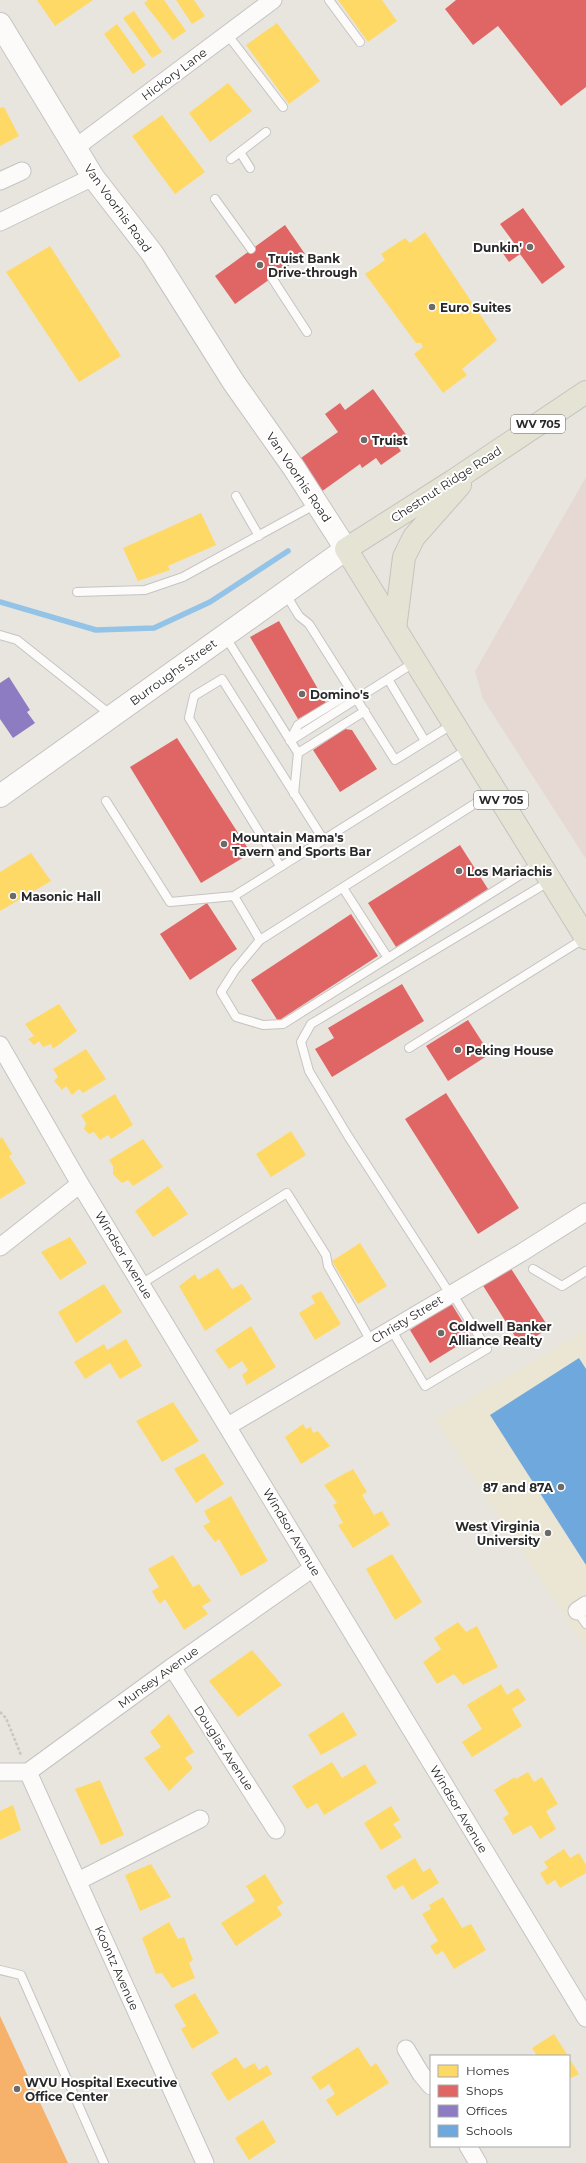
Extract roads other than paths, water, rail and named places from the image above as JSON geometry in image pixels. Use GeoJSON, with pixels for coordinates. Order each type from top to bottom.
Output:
{"type":"FeatureCollection","features":[{"type":"Feature","properties":{"kind":"main road","name":"Chestnut Ridge Road"},"geometry":{"type":"LineString","coordinates":[[346,549],[586,392]]}},
{"type":"Feature","properties":{"kind":"main road"},"geometry":{"type":"LineString","coordinates":[[395,629],[401,570],[404,558],[414,537],[478,464]]}},
{"type":"Feature","properties":{"kind":"main road","name":"Van Voorhis Road"},"geometry":{"type":"LineString","coordinates":[[346,549],[586,938]]}},
{"type":"Feature","properties":{"kind":"street","name":"Hickory Lane"},"geometry":{"type":"LineString","coordinates":[[75,148],[273,0]]}},
{"type":"Feature","properties":{"kind":"street","name":"Van Voorhis Road"},"geometry":{"type":"LineString","coordinates":[[0,24],[93,177],[152,253],[234,382],[317,503],[346,549]]}},
{"type":"Feature","properties":{"kind":"street"},"geometry":{"type":"LineString","coordinates":[[0,181],[22,171]]}},
{"type":"Feature","properties":{"kind":"street"},"geometry":{"type":"LineString","coordinates":[[0,222],[93,177]]}},
{"type":"Feature","properties":{"kind":"street","name":"Burroughs Street"},"geometry":{"type":"LineString","coordinates":[[0,796],[346,549]]}},
{"type":"Feature","properties":{"kind":"street","name":"Windsor Avenue"},"geometry":{"type":"LineString","coordinates":[[0,1045],[80,1184],[586,2018]]}},
{"type":"Feature","properties":{"kind":"street"},"geometry":{"type":"LineString","coordinates":[[0,1247],[80,1184]]}},
{"type":"Feature","properties":{"kind":"street","name":"Christy Street"},"geometry":{"type":"LineString","coordinates":[[228,1426],[521,1253],[586,1212]]}},
{"type":"Feature","properties":{"kind":"street","name":"Munsey Avenue"},"geometry":{"type":"LineString","coordinates":[[28,1772],[172,1667],[313,1568]]}},
{"type":"Feature","properties":{"kind":"street","name":"Douglas Avenue"},"geometry":{"type":"LineString","coordinates":[[172,1667],[276,1830]]}},
{"type":"Feature","properties":{"kind":"street"},"geometry":{"type":"LineString","coordinates":[[0,1772],[28,1772]]}},
{"type":"Feature","properties":{"kind":"street","name":"Koontz Avenue"},"geometry":{"type":"LineString","coordinates":[[28,1772],[205,2163]]}},
{"type":"Feature","properties":{"kind":"street"},"geometry":{"type":"LineString","coordinates":[[78,1881],[200,1820]]}},
{"type":"Feature","properties":{"kind":"street"},"geometry":{"type":"LineString","coordinates":[[406,2049],[421,2074],[430,2085]]}},
{"type":"Feature","properties":{"kind":"street"},"geometry":{"type":"LineString","coordinates":[[469,2147],[478,2163]]}},
{"type":"Feature","properties":{"kind":"lane"},"geometry":{"type":"LineString","coordinates":[[329,0],[360,42]]}},
{"type":"Feature","properties":{"kind":"lane"},"geometry":{"type":"LineString","coordinates":[[227,34],[283,107]]}},
{"type":"Feature","properties":{"kind":"lane"},"geometry":{"type":"LineString","coordinates":[[231,159],[266,132]]}},
{"type":"Feature","properties":{"kind":"lane"},"geometry":{"type":"LineString","coordinates":[[240,152],[250,168]]}},
{"type":"Feature","properties":{"kind":"lane"},"geometry":{"type":"LineString","coordinates":[[215,198],[251,250]]}},
{"type":"Feature","properties":{"kind":"lane"},"geometry":{"type":"LineString","coordinates":[[272,278],[307,332]]}},
{"type":"Feature","properties":{"kind":"lane"},"geometry":{"type":"LineString","coordinates":[[236,496],[259,536]]}},
{"type":"Feature","properties":{"kind":"lane"},"geometry":{"type":"LineString","coordinates":[[77,592],[145,590],[163,585],[183,577],[317,503]]}},
{"type":"Feature","properties":{"kind":"lane"},"geometry":{"type":"LineString","coordinates":[[284,592],[299,616],[309,624],[395,760],[453,724]]}},
{"type":"Feature","properties":{"kind":"lane"},"geometry":{"type":"LineString","coordinates":[[0,635],[17,640],[111,716]]}},
{"type":"Feature","properties":{"kind":"lane"},"geometry":{"type":"LineString","coordinates":[[224,635],[298,753],[294,794]]}},
{"type":"Feature","properties":{"kind":"lane"},"geometry":{"type":"LineString","coordinates":[[357,699],[415,662]]}},
{"type":"Feature","properties":{"kind":"lane"},"geometry":{"type":"LineString","coordinates":[[280,866],[189,718],[194,696],[222,679],[323,839]]}},
{"type":"Feature","properties":{"kind":"lane"},"geometry":{"type":"LineString","coordinates":[[388,679],[425,741]]}},
{"type":"Feature","properties":{"kind":"lane"},"geometry":{"type":"LineString","coordinates":[[290,741],[298,725],[347,695],[357,699]]}},
{"type":"Feature","properties":{"kind":"lane"},"geometry":{"type":"LineString","coordinates":[[298,753],[365,711]]}},
{"type":"Feature","properties":{"kind":"lane"},"geometry":{"type":"LineString","coordinates":[[106,801],[170,902],[234,896],[469,748]]}},
{"type":"Feature","properties":{"kind":"lane"},"geometry":{"type":"LineString","coordinates":[[495,791],[260,940],[235,970],[221,992],[236,1017],[263,1025],[283,1024],[388,958],[545,872]]}},
{"type":"Feature","properties":{"kind":"lane"},"geometry":{"type":"LineString","coordinates":[[391,1329],[425,1386],[487,1349],[348,1136],[309,1071],[301,1042],[311,1024],[545,872]]}},
{"type":"Feature","properties":{"kind":"lane"},"geometry":{"type":"LineString","coordinates":[[343,888],[388,958]]}},
{"type":"Feature","properties":{"kind":"lane"},"geometry":{"type":"LineString","coordinates":[[234,896],[260,940]]}},
{"type":"Feature","properties":{"kind":"lane"},"geometry":{"type":"LineString","coordinates":[[409,1048],[586,938]]}},
{"type":"Feature","properties":{"kind":"lane"},"geometry":{"type":"LineString","coordinates":[[141,1284],[287,1193],[326,1255],[328,1266],[371,1341]]}},
{"type":"Feature","properties":{"kind":"lane"},"geometry":{"type":"LineString","coordinates":[[533,1269],[562,1286],[586,1271]]}},
{"type":"Feature","properties":{"kind":"lane"},"geometry":{"type":"LineString","coordinates":[[0,1970],[21,1975],[104,2163]]}},
{"type":"Feature","properties":{"kind":"waterway"},"geometry":{"type":"LineString","coordinates":[[0,602],[96,630],[154,628],[210,602],[288,551]]}},
{"type":"Feature","properties":{"kind":"place","name":"Dunkin'"},"geometry":{"type":"Point","coordinates":[530,247]}},
{"type":"Feature","properties":{"kind":"place","name":"Truist Bank Drive-through"},"geometry":{"type":"Point","coordinates":[260,265]}},
{"type":"Feature","properties":{"kind":"place","name":"Euro Suites"},"geometry":{"type":"Point","coordinates":[432,307]}},
{"type":"Feature","properties":{"kind":"place","name":"Truist"},"geometry":{"type":"Point","coordinates":[364,440]}},
{"type":"Feature","properties":{"kind":"place","name":"Domino's"},"geometry":{"type":"Point","coordinates":[302,694]}},
{"type":"Feature","properties":{"kind":"place","name":"Mountain Mama's Tavern and Sports Bar"},"geometry":{"type":"Point","coordinates":[224,844]}},
{"type":"Feature","properties":{"kind":"place","name":"Los Mariachis"},"geometry":{"type":"Point","coordinates":[459,871]}},
{"type":"Feature","properties":{"kind":"place","name":"Masonic Hall"},"geometry":{"type":"Point","coordinates":[13,896]}},
{"type":"Feature","properties":{"kind":"place","name":"Peking House"},"geometry":{"type":"Point","coordinates":[458,1050]}},
{"type":"Feature","properties":{"kind":"place","name":"Coldwell Banker Alliance Realty"},"geometry":{"type":"Point","coordinates":[441,1333]}},
{"type":"Feature","properties":{"kind":"place","name":"87 and 87A"},"geometry":{"type":"Point","coordinates":[561,1487]}},
{"type":"Feature","properties":{"kind":"place","name":"West Virginia University"},"geometry":{"type":"Point","coordinates":[548,1533]}},
{"type":"Feature","properties":{"kind":"place","name":"WVU Hospital Executive Office Center"},"geometry":{"type":"Point","coordinates":[17,2089]}}]}
